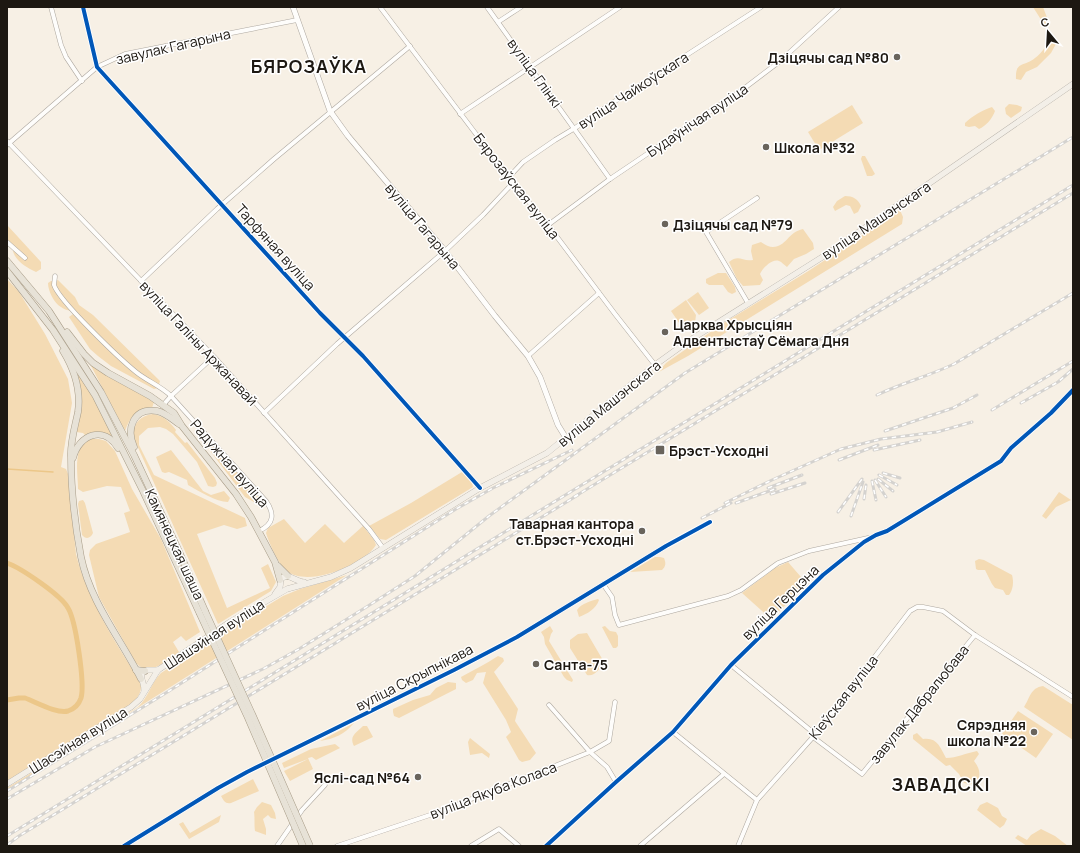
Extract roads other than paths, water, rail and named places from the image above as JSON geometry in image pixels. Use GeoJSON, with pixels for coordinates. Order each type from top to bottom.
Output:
{"type":"FeatureCollection","features":[{"type":"Feature","properties":{"kind":"main road","name":"вуліца Машэнскага"},"geometry":{"type":"LineString","coordinates":[[271,597],[289,588],[331,577],[346,571],[480,488],[543,455],[655,365],[699,334],[824,256],[1073,84]]}},
{"type":"Feature","properties":{"kind":"main road","name":"Камянецкая шаша"},"geometry":{"type":"LineString","coordinates":[[7,261],[49,311],[101,392],[202,612],[303,846]]}},
{"type":"Feature","properties":{"kind":"main road","name":"Камянецкая шаша"},"geometry":{"type":"LineString","coordinates":[[7,271],[53,330],[95,395],[146,489]]}},
{"type":"Feature","properties":{"kind":"main road"},"geometry":{"type":"LineString","coordinates":[[49,311],[59,320],[84,354],[93,363],[108,373],[143,391],[164,404],[174,413],[182,426],[236,494],[259,531],[275,562],[283,588],[289,588],[293,584],[290,577],[275,562]]}},
{"type":"Feature","properties":{"kind":"main road"},"geometry":{"type":"LineString","coordinates":[[53,330],[72,370],[78,391],[78,407],[71,449],[71,468],[80,552],[87,578],[114,632],[142,680],[145,687],[144,691]]}},
{"type":"Feature","properties":{"kind":"main road"},"geometry":{"type":"LineString","coordinates":[[71,468],[75,451],[81,441],[91,436],[104,436],[115,444],[138,484],[146,489],[147,477],[131,439],[131,424],[138,415],[145,412],[154,411],[168,416],[182,426]]}},
{"type":"Feature","properties":{"kind":"main road"},"geometry":{"type":"LineString","coordinates":[[271,597],[277,592],[282,577],[290,577]]}},
{"type":"Feature","properties":{"kind":"main road","name":"вуліца Машэнскага"},"geometry":{"type":"LineString","coordinates":[[290,577],[302,582],[313,581]]}},
{"type":"Feature","properties":{"kind":"main road","name":"Шашэйная вуліца"},"geometry":{"type":"LineString","coordinates":[[152,680],[158,670],[230,622],[271,597]]}},
{"type":"Feature","properties":{"kind":"main road","name":"Камянецкая шаша"},"geometry":{"type":"LineString","coordinates":[[202,612],[253,716],[310,846]]}},
{"type":"Feature","properties":{"kind":"main road"},"geometry":{"type":"LineString","coordinates":[[136,670],[152,673],[152,680],[146,683],[142,680]]}},
{"type":"Feature","properties":{"kind":"main road","name":"Шашэйная вуліца"},"geometry":{"type":"LineString","coordinates":[[147,671],[158,670]]}},
{"type":"Feature","properties":{"kind":"main road"},"geometry":{"type":"LineString","coordinates":[[142,680],[141,675],[147,671]]}},
{"type":"Feature","properties":{"kind":"main road","name":"Шасэйная вуліца"},"geometry":{"type":"LineString","coordinates":[[7,784],[128,710],[138,702],[152,680]]}},
{"type":"Feature","properties":{"kind":"street"},"geometry":{"type":"LineString","coordinates":[[51,7],[61,45],[66,57],[82,81]]}},
{"type":"Feature","properties":{"kind":"street","name":"Тарфяная вуліца"},"geometry":{"type":"LineString","coordinates":[[83,7],[97,67],[320,312],[345,337],[480,488]]}},
{"type":"Feature","properties":{"kind":"street","name":"вуліца Гагарына"},"geometry":{"type":"LineString","coordinates":[[293,7],[330,111],[348,136],[445,251],[528,356],[540,377],[558,425],[566,438]]}},
{"type":"Feature","properties":{"kind":"street","name":"Бярозаўская вуліца"},"geometry":{"type":"LineString","coordinates":[[380,7],[513,183],[548,225],[655,365]]}},
{"type":"Feature","properties":{"kind":"street","name":"вуліца Глінкі"},"geometry":{"type":"LineString","coordinates":[[487,7],[610,180]]}},
{"type":"Feature","properties":{"kind":"street"},"geometry":{"type":"LineString","coordinates":[[498,22],[521,7]]}},
{"type":"Feature","properties":{"kind":"street"},"geometry":{"type":"LineString","coordinates":[[460,114],[620,7]]}},
{"type":"Feature","properties":{"kind":"street","name":"вуліца Чайкоўскага"},"geometry":{"type":"LineString","coordinates":[[509,177],[523,162],[555,140],[761,7]]}},
{"type":"Feature","properties":{"kind":"street","name":"Будаўнічая вуліца"},"geometry":{"type":"LineString","coordinates":[[548,225],[610,180],[742,90],[779,62],[839,7]]}},
{"type":"Feature","properties":{"kind":"street","name":"завулак Гагарына"},"geometry":{"type":"LineString","coordinates":[[8,143],[97,67],[125,54],[297,20]]}},
{"type":"Feature","properties":{"kind":"street"},"geometry":{"type":"LineString","coordinates":[[141,282],[222,205],[274,159],[410,46]]}},
{"type":"Feature","properties":{"kind":"street","name":"вуліца Галіны Аржанавай"},"geometry":{"type":"LineString","coordinates":[[8,143],[213,357],[369,529],[383,548]]}},
{"type":"Feature","properties":{"kind":"street"},"geometry":{"type":"LineString","coordinates":[[264,413],[345,337],[445,251],[483,215],[513,183]]}},
{"type":"Feature","properties":{"kind":"street"},"geometry":{"type":"LineString","coordinates":[[748,303],[706,232],[757,198]]}},
{"type":"Feature","properties":{"kind":"street"},"geometry":{"type":"LineString","coordinates":[[7,242],[25,258]]}},
{"type":"Feature","properties":{"kind":"street","name":"Радужная вуліца"},"geometry":{"type":"LineString","coordinates":[[55,276],[54,284],[57,291],[70,307],[136,372],[164,388],[269,506],[272,513],[270,521],[266,527],[259,531]]}},
{"type":"Feature","properties":{"kind":"street"},"geometry":{"type":"LineString","coordinates":[[528,356],[599,293]]}},
{"type":"Feature","properties":{"kind":"street"},"geometry":{"type":"LineString","coordinates":[[164,404],[213,357]]}},
{"type":"Feature","properties":{"kind":"street","name":"вуліца Герцэна"},"geometry":{"type":"LineString","coordinates":[[546,846],[673,732],[730,666],[823,575],[861,544],[876,535],[887,531],[1001,461],[1011,448],[1073,390]]}},
{"type":"Feature","properties":{"kind":"street","name":"вуліца Скрыпнікава"},"geometry":{"type":"LineString","coordinates":[[124,846],[235,778],[467,663],[522,634],[666,546],[710,522]]}},
{"type":"Feature","properties":{"kind":"street"},"geometry":{"type":"LineString","coordinates":[[603,584],[612,597],[615,615],[619,625],[723,598],[741,590],[778,563],[809,551],[858,541],[876,535]]}},
{"type":"Feature","properties":{"kind":"street","name":"Кіеўская вуліца"},"geometry":{"type":"LineString","coordinates":[[738,846],[757,800],[814,736],[910,611],[923,607],[943,611],[975,634]]}},
{"type":"Feature","properties":{"kind":"street"},"geometry":{"type":"LineString","coordinates":[[975,634],[1073,697]]}},
{"type":"Feature","properties":{"kind":"street","name":"завулак Дабралюбава"},"geometry":{"type":"LineString","coordinates":[[814,736],[862,774],[975,634]]}},
{"type":"Feature","properties":{"kind":"street"},"geometry":{"type":"LineString","coordinates":[[730,666],[814,736]]}},
{"type":"Feature","properties":{"kind":"street","name":"вуліца Якуба Коласа"},"geometry":{"type":"LineString","coordinates":[[337,846],[436,812],[590,752],[608,742],[615,702]]}},
{"type":"Feature","properties":{"kind":"street"},"geometry":{"type":"LineString","coordinates":[[549,705],[590,752],[607,767],[616,782]]}},
{"type":"Feature","properties":{"kind":"street"},"geometry":{"type":"LineString","coordinates":[[673,732],[757,800]]}},
{"type":"Feature","properties":{"kind":"street"},"geometry":{"type":"LineString","coordinates":[[640,846],[724,774]]}},
{"type":"Feature","properties":{"kind":"street"},"geometry":{"type":"LineString","coordinates":[[277,846],[302,810],[325,785]]}},
{"type":"Feature","properties":{"kind":"street"},"geometry":{"type":"LineString","coordinates":[[471,846],[499,829],[519,846]]}},
{"type":"Feature","properties":{"kind":"waterway"},"geometry":{"type":"LineString","coordinates":[[7,469],[53,472]]}},
{"type":"Feature","properties":{"kind":"waterway"},"geometry":{"type":"LineString","coordinates":[[7,563],[40,582],[57,596],[68,608],[77,638],[82,680],[81,698],[74,708],[68,711],[58,711],[25,698],[7,700]]}},
{"type":"Feature","properties":{"kind":"railway"},"geometry":{"type":"LineString","coordinates":[[7,799],[95,747],[263,669],[299,649],[415,576],[489,516],[685,373],[1073,137]]}},
{"type":"Feature","properties":{"kind":"railway"},"geometry":{"type":"LineString","coordinates":[[7,836],[1073,185]]}},
{"type":"Feature","properties":{"kind":"railway"},"geometry":{"type":"LineString","coordinates":[[574,497],[1073,193]]}},
{"type":"Feature","properties":{"kind":"railway"},"geometry":{"type":"LineString","coordinates":[[877,395],[954,364],[1073,293]]}},
{"type":"Feature","properties":{"kind":"railway"},"geometry":{"type":"LineString","coordinates":[[992,410],[1073,361]]}},
{"type":"Feature","properties":{"kind":"railway"},"geometry":{"type":"LineString","coordinates":[[1021,403],[1058,382],[1073,369]]}},
{"type":"Feature","properties":{"kind":"railway"},"geometry":{"type":"LineString","coordinates":[[885,431],[953,408],[977,395]]}},
{"type":"Feature","properties":{"kind":"railway"},"geometry":{"type":"LineString","coordinates":[[725,503],[841,449],[881,439],[937,432],[972,422]]}},
{"type":"Feature","properties":{"kind":"railway"},"geometry":{"type":"LineString","coordinates":[[874,450],[920,440]]}},
{"type":"Feature","properties":{"kind":"railway"},"geometry":{"type":"LineString","coordinates":[[839,460],[878,445]]}},
{"type":"Feature","properties":{"kind":"railway"},"geometry":{"type":"LineString","coordinates":[[7,791],[169,691],[456,509],[493,488],[572,450]]}},
{"type":"Feature","properties":{"kind":"railway"},"geometry":{"type":"LineString","coordinates":[[883,473],[900,478]]}},
{"type":"Feature","properties":{"kind":"railway"},"geometry":{"type":"LineString","coordinates":[[768,488],[802,475]]}},
{"type":"Feature","properties":{"kind":"railway"},"geometry":{"type":"LineString","coordinates":[[879,475],[897,485]]}},
{"type":"Feature","properties":{"kind":"railway"},"geometry":{"type":"LineString","coordinates":[[838,512],[862,479]]}},
{"type":"Feature","properties":{"kind":"railway"},"geometry":{"type":"LineString","coordinates":[[878,479],[893,491]]}},
{"type":"Feature","properties":{"kind":"railway"},"geometry":{"type":"LineString","coordinates":[[875,480],[886,497]]}},
{"type":"Feature","properties":{"kind":"railway"},"geometry":{"type":"LineString","coordinates":[[872,481],[876,500]]}},
{"type":"Feature","properties":{"kind":"railway"},"geometry":{"type":"LineString","coordinates":[[851,516],[863,482]]}},
{"type":"Feature","properties":{"kind":"railway"},"geometry":{"type":"LineString","coordinates":[[771,494],[805,483]]}},
{"type":"Feature","properties":{"kind":"railway"},"geometry":{"type":"LineString","coordinates":[[864,499],[866,485]]}},
{"type":"Feature","properties":{"kind":"railway"},"geometry":{"type":"LineString","coordinates":[[736,503],[775,489]]}},
{"type":"Feature","properties":{"kind":"railway"},"geometry":{"type":"LineString","coordinates":[[7,845],[19,836],[578,495]]}},
{"type":"Feature","properties":{"kind":"railway"},"geometry":{"type":"LineString","coordinates":[[702,518],[731,503]]}},
{"type":"Feature","properties":{"kind":"place","name":"Дзіцячы сад №80"},"geometry":{"type":"Point","coordinates":[897,57]}},
{"type":"Feature","properties":{"kind":"place","name":"Школа №32"},"geometry":{"type":"Point","coordinates":[766,147]}},
{"type":"Feature","properties":{"kind":"place","name":"Дзіцячы сад №79"},"geometry":{"type":"Point","coordinates":[665,224]}},
{"type":"Feature","properties":{"kind":"place","name":"Царква Хрысціян Адвентыстаў Сёмага Дня"},"geometry":{"type":"Point","coordinates":[665,332]}},
{"type":"Feature","properties":{"kind":"place","name":"Брэст-Усходні"},"geometry":{"type":"Point","coordinates":[660,450]}},
{"type":"Feature","properties":{"kind":"place","name":"Таварная кантора ст.Брэст-Усходні"},"geometry":{"type":"Point","coordinates":[642,531]}},
{"type":"Feature","properties":{"kind":"place","name":"Санта-75"},"geometry":{"type":"Point","coordinates":[536,664]}},
{"type":"Feature","properties":{"kind":"place","name":"Сярэдняя школа №22"},"geometry":{"type":"Point","coordinates":[1034,732]}},
{"type":"Feature","properties":{"kind":"place","name":"Яслі-сад №64"},"geometry":{"type":"Point","coordinates":[418,777]}},
{"type":"Feature","properties":{"kind":"district","name":"БЯРОЗАЎКА"},"geometry":{"type":"Point","coordinates":[309,66]}},
{"type":"Feature","properties":{"kind":"district","name":"ЗАВАДСКІ"},"geometry":{"type":"Point","coordinates":[941,784]}}]}
